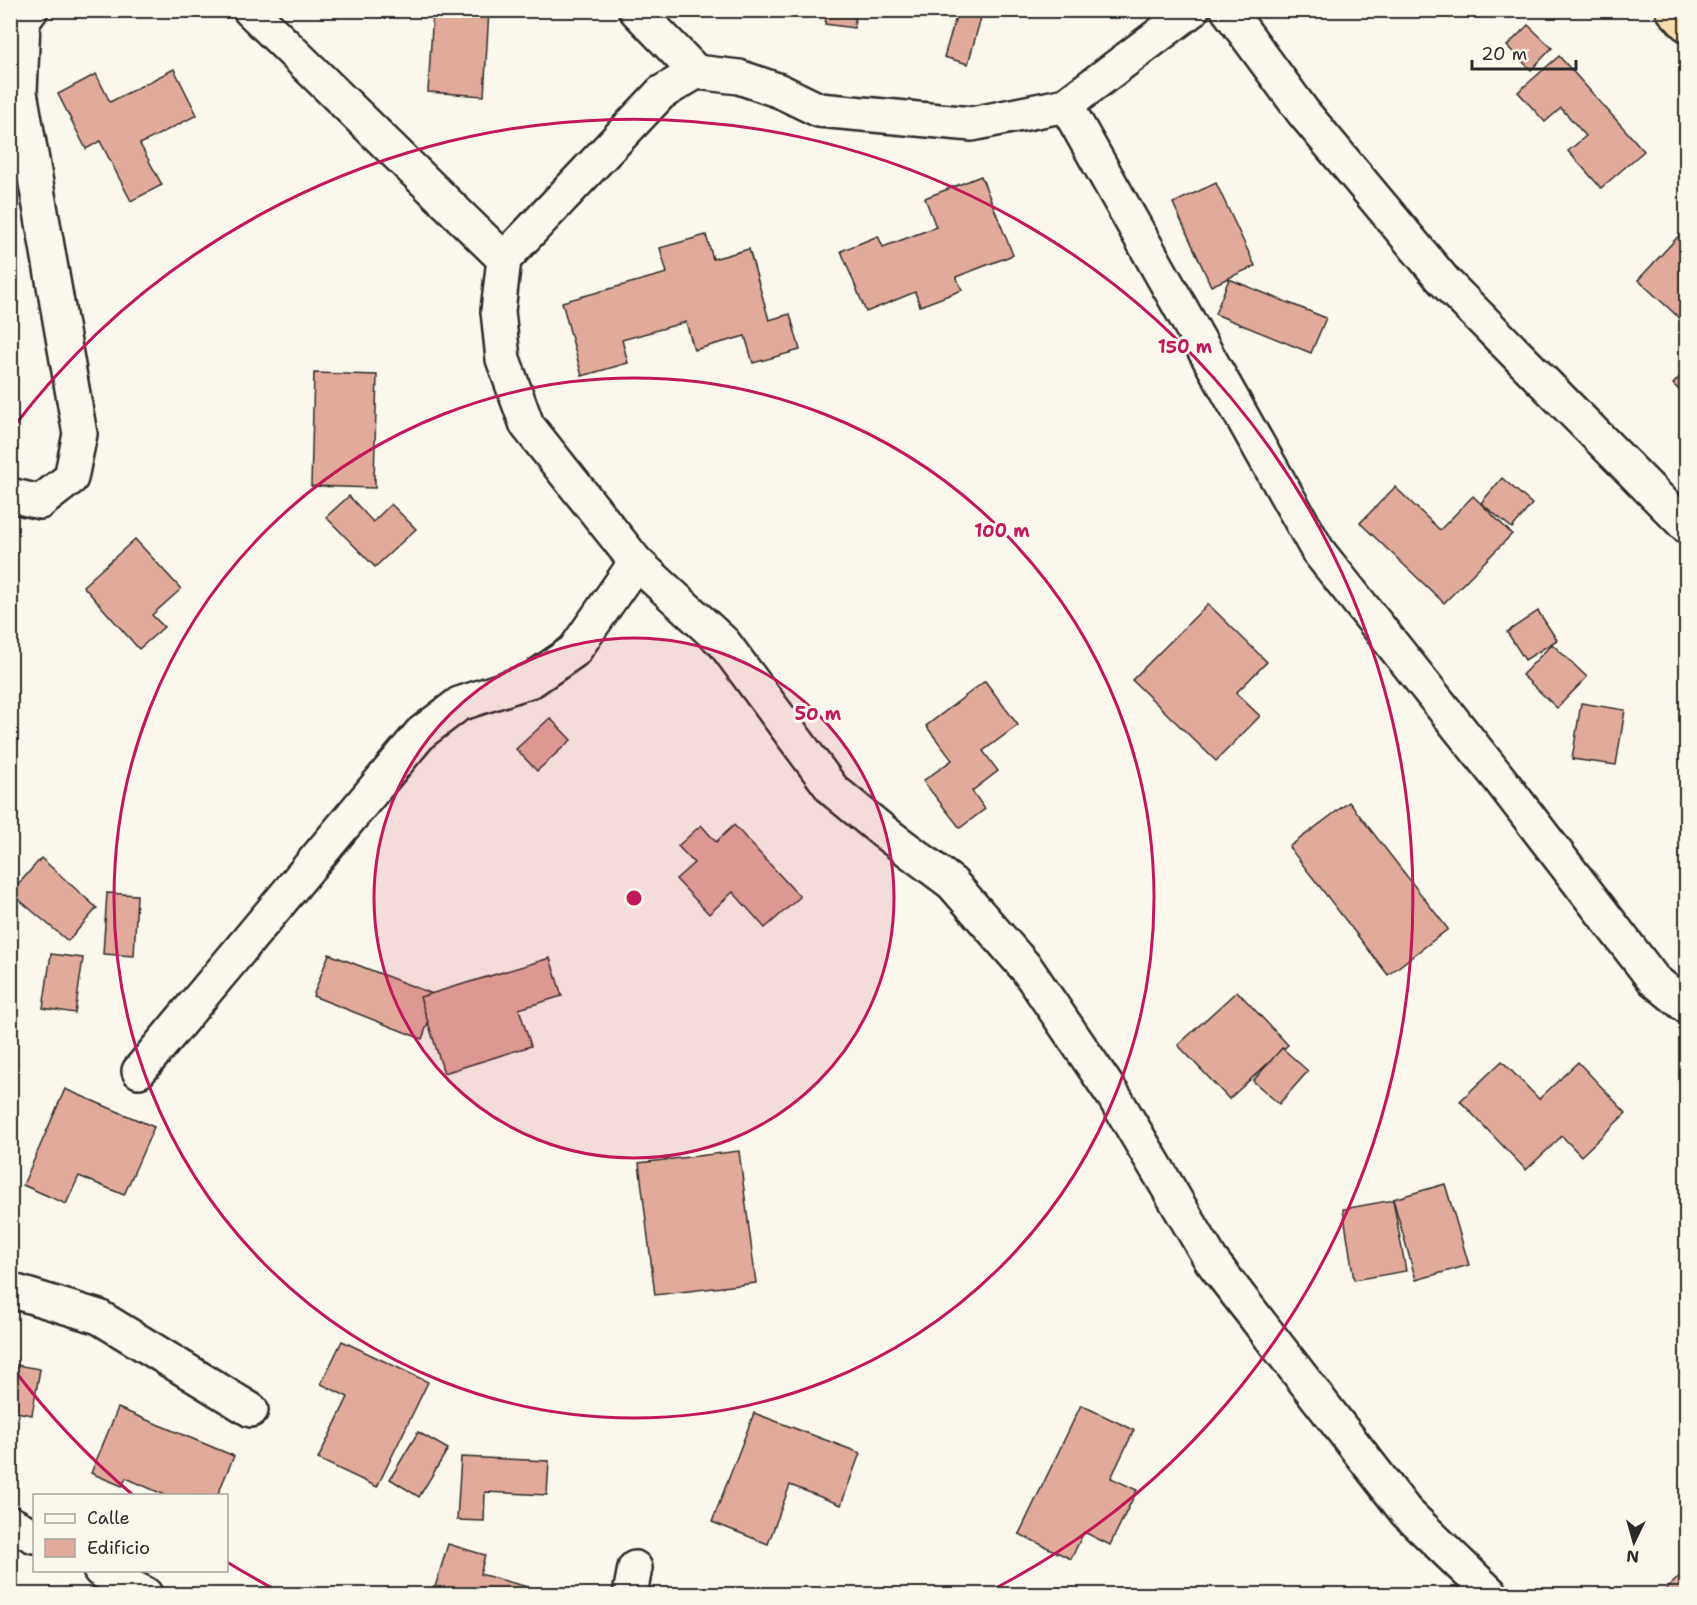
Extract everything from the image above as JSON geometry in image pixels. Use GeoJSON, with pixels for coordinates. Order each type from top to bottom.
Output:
{"type":"FeatureCollection","features":[{"type":"Feature","properties":{"kind":"highway"},"geometry":{"type":"LineString","coordinates":[[1673,10],[1686,24]]}},
{"type":"Feature","properties":{"kind":"street"},"geometry":{"type":"LineString","coordinates":[[10,495],[40,502],[71,478],[80,434],[20,92],[23,21],[31,10]]}},
{"type":"Feature","properties":{"kind":"street"},"geometry":{"type":"LineString","coordinates":[[250,10],[504,259]]}},
{"type":"Feature","properties":{"kind":"street"},"geometry":{"type":"LineString","coordinates":[[636,10],[696,72]]}},
{"type":"Feature","properties":{"kind":"street"},"geometry":{"type":"LineString","coordinates":[[1192,10],[1066,105],[972,124],[819,110],[780,91],[738,77],[696,72],[661,93],[504,259],[498,311],[503,359],[527,425],[636,562],[724,643],[834,790],[884,832],[952,883],[1027,969],[1115,1098],[1211,1260],[1406,1512],[1491,1594]]}},
{"type":"Feature","properties":{"kind":"street"},"geometry":{"type":"LineString","coordinates":[[1228,10],[1303,112],[1444,281],[1686,526]]}},
{"type":"Feature","properties":{"kind":"street"},"geometry":{"type":"LineString","coordinates":[[1066,105],[1318,551],[1498,777],[1654,980],[1686,1006]]}},
{"type":"Feature","properties":{"kind":"street"},"geometry":{"type":"LineString","coordinates":[[139,1071],[421,733],[459,704],[532,680],[574,651],[636,562]]}},
{"type":"Feature","properties":{"kind":"street"},"geometry":{"type":"LineString","coordinates":[[10,1290],[99,1317],[251,1410]]}},
{"type":"Feature","properties":{"kind":"street"},"geometry":{"type":"LineString","coordinates":[[10,1523],[33,1535]]}},
{"type":"Feature","properties":{"kind":"street"},"geometry":{"type":"LineString","coordinates":[[104,1572],[145,1594]]}},
{"type":"Feature","properties":{"kind":"building"},"geometry":{"type":"Polygon","coordinates":[[[433,10],[489,10],[484,96],[428,92],[433,10]]]}},
{"type":"Feature","properties":{"kind":"building"},"geometry":{"type":"Polygon","coordinates":[[[827,10],[856,10],[854,28],[825,24],[827,10]]]}},
{"type":"Feature","properties":{"kind":"building"},"geometry":{"type":"Polygon","coordinates":[[[958,10],[983,10],[968,64],[944,57],[958,10]]]}},
{"type":"Feature","properties":{"kind":"building"},"geometry":{"type":"Polygon","coordinates":[[[1528,25],[1552,48],[1531,70],[1507,46],[1528,25]]]}},
{"type":"Feature","properties":{"kind":"building"},"geometry":{"type":"Polygon","coordinates":[[[1559,56],[1644,151],[1601,188],[1568,151],[1586,136],[1561,108],[1545,122],[1518,92],[1559,56]]]}},
{"type":"Feature","properties":{"kind":"building"},"geometry":{"type":"Polygon","coordinates":[[[174,69],[197,115],[140,144],[162,185],[131,201],[100,141],[86,149],[58,94],[96,74],[110,102],[174,69]]]}},
{"type":"Feature","properties":{"kind":"building"},"geometry":{"type":"Polygon","coordinates":[[[981,176],[1013,255],[956,277],[962,290],[920,306],[915,292],[866,312],[841,251],[878,236],[883,247],[936,227],[925,198],[981,176]]]}},
{"type":"Feature","properties":{"kind":"building"},"geometry":{"type":"Polygon","coordinates":[[[1216,183],[1255,266],[1211,286],[1173,203],[1216,183]]]}},
{"type":"Feature","properties":{"kind":"building"},"geometry":{"type":"Polygon","coordinates":[[[1686,228],[1686,324],[1638,280],[1686,228]]]}},
{"type":"Feature","properties":{"kind":"building"},"geometry":{"type":"Polygon","coordinates":[[[706,235],[713,259],[749,249],[769,320],[790,314],[800,350],[753,363],[745,336],[694,350],[686,322],[622,340],[628,363],[582,376],[562,302],[667,273],[660,248],[706,235]]]}},
{"type":"Feature","properties":{"kind":"building"},"geometry":{"type":"Polygon","coordinates":[[[1229,279],[1326,318],[1311,353],[1215,314],[1229,279]]]}},
{"type":"Feature","properties":{"kind":"building"},"geometry":{"type":"Polygon","coordinates":[[[1686,370],[1686,397],[1673,384],[1686,370]]]}},
{"type":"Feature","properties":{"kind":"building"},"geometry":{"type":"Polygon","coordinates":[[[314,373],[377,375],[375,488],[311,486],[314,373]]]}},
{"type":"Feature","properties":{"kind":"building"},"geometry":{"type":"Polygon","coordinates":[[[1502,478],[1532,504],[1512,528],[1481,503],[1502,478]]]}},
{"type":"Feature","properties":{"kind":"building"},"geometry":{"type":"Polygon","coordinates":[[[1395,487],[1440,530],[1473,496],[1512,534],[1444,603],[1360,523],[1395,487]]]}},
{"type":"Feature","properties":{"kind":"building"},"geometry":{"type":"Polygon","coordinates":[[[349,496],[373,522],[391,504],[416,529],[375,567],[326,517],[349,496]]]}},
{"type":"Feature","properties":{"kind":"building"},"geometry":{"type":"Polygon","coordinates":[[[135,539],[181,589],[152,615],[164,627],[139,649],[83,586],[135,539]]]}},
{"type":"Feature","properties":{"kind":"building"},"geometry":{"type":"Polygon","coordinates":[[[1208,604],[1267,662],[1236,693],[1260,716],[1216,761],[1132,680],[1208,604]]]}},
{"type":"Feature","properties":{"kind":"building"},"geometry":{"type":"Polygon","coordinates":[[[1538,611],[1557,640],[1525,660],[1507,632],[1538,611]]]}},
{"type":"Feature","properties":{"kind":"building"},"geometry":{"type":"Polygon","coordinates":[[[1552,644],[1587,677],[1557,708],[1522,675],[1552,644]]]}},
{"type":"Feature","properties":{"kind":"building"},"geometry":{"type":"Polygon","coordinates":[[[985,681],[1018,725],[983,751],[998,771],[972,791],[985,809],[960,828],[923,781],[952,760],[926,726],[985,681]]]}},
{"type":"Feature","properties":{"kind":"building"},"geometry":{"type":"Polygon","coordinates":[[[1581,703],[1625,710],[1616,765],[1572,759],[1581,703]]]}},
{"type":"Feature","properties":{"kind":"building"},"geometry":{"type":"Polygon","coordinates":[[[550,718],[571,740],[537,771],[516,749],[550,718]]]}},
{"type":"Feature","properties":{"kind":"building"},"geometry":{"type":"Polygon","coordinates":[[[1349,802],[1448,929],[1388,975],[1289,847],[1349,802]]]}},
{"type":"Feature","properties":{"kind":"building"},"geometry":{"type":"Polygon","coordinates":[[[701,825],[716,842],[734,825],[800,897],[765,928],[733,892],[709,914],[676,879],[694,863],[678,846],[701,825]]]}},
{"type":"Feature","properties":{"kind":"building"},"geometry":{"type":"Polygon","coordinates":[[[41,858],[97,908],[68,941],[11,893],[41,858]]]}},
{"type":"Feature","properties":{"kind":"building"},"geometry":{"type":"Polygon","coordinates":[[[107,893],[137,895],[134,956],[103,954],[107,893]]]}},
{"type":"Feature","properties":{"kind":"building"},"geometry":{"type":"Polygon","coordinates":[[[51,954],[83,958],[75,1013],[43,1008],[51,954]]]}},
{"type":"Feature","properties":{"kind":"building"},"geometry":{"type":"Polygon","coordinates":[[[329,954],[438,996],[422,1039],[313,996],[329,954]]]}},
{"type":"Feature","properties":{"kind":"building"},"geometry":{"type":"Polygon","coordinates":[[[550,958],[562,996],[519,1009],[531,1046],[444,1073],[420,997],[550,958]]]}},
{"type":"Feature","properties":{"kind":"building"},"geometry":{"type":"Polygon","coordinates":[[[1237,991],[1288,1045],[1229,1099],[1178,1045],[1237,991]]]}},
{"type":"Feature","properties":{"kind":"building"},"geometry":{"type":"Polygon","coordinates":[[[1282,1048],[1308,1071],[1279,1104],[1253,1081],[1282,1048]]]}},
{"type":"Feature","properties":{"kind":"building"},"geometry":{"type":"Polygon","coordinates":[[[1502,1061],[1539,1099],[1578,1062],[1626,1113],[1581,1156],[1562,1136],[1526,1170],[1460,1101],[1502,1061]]]}},
{"type":"Feature","properties":{"kind":"building"},"geometry":{"type":"Polygon","coordinates":[[[65,1089],[154,1127],[124,1195],[79,1176],[66,1204],[23,1185],[65,1089]]]}},
{"type":"Feature","properties":{"kind":"building"},"geometry":{"type":"Polygon","coordinates":[[[739,1151],[756,1283],[655,1295],[639,1163],[739,1151]]]}},
{"type":"Feature","properties":{"kind":"building"},"geometry":{"type":"Polygon","coordinates":[[[1445,1184],[1469,1265],[1416,1280],[1393,1199],[1445,1184]]]}},
{"type":"Feature","properties":{"kind":"building"},"geometry":{"type":"Polygon","coordinates":[[[1393,1200],[1406,1271],[1354,1280],[1343,1209],[1393,1200]]]}},
{"type":"Feature","properties":{"kind":"building"},"geometry":{"type":"Polygon","coordinates":[[[342,1341],[428,1382],[377,1487],[318,1459],[348,1397],[321,1384],[342,1341]]]}},
{"type":"Feature","properties":{"kind":"building"},"geometry":{"type":"Polygon","coordinates":[[[16,1365],[40,1369],[32,1415],[10,1411],[10,1395],[16,1365]]]}},
{"type":"Feature","properties":{"kind":"building"},"geometry":{"type":"Polygon","coordinates":[[[1081,1405],[1134,1430],[1111,1478],[1137,1490],[1110,1545],[1084,1532],[1071,1559],[1019,1534],[1081,1405]]]}},
{"type":"Feature","properties":{"kind":"building"},"geometry":{"type":"Polygon","coordinates":[[[118,1408],[234,1456],[218,1494],[162,1494],[126,1478],[122,1486],[91,1473],[118,1408]]]}},
{"type":"Feature","properties":{"kind":"building"},"geometry":{"type":"Polygon","coordinates":[[[754,1413],[860,1453],[841,1505],[790,1485],[768,1544],[712,1522],[754,1413]]]}},
{"type":"Feature","properties":{"kind":"building"},"geometry":{"type":"Polygon","coordinates":[[[418,1432],[448,1449],[419,1497],[390,1479],[418,1432]]]}},
{"type":"Feature","properties":{"kind":"building"},"geometry":{"type":"Polygon","coordinates":[[[461,1457],[549,1461],[547,1495],[485,1492],[484,1521],[457,1520],[461,1457]]]}},
{"type":"Feature","properties":{"kind":"building"},"geometry":{"type":"Polygon","coordinates":[[[448,1544],[485,1555],[480,1574],[554,1594],[433,1594],[448,1544]]]}},
{"type":"Feature","properties":{"kind":"building"},"geometry":{"type":"Polygon","coordinates":[[[1682,1574],[1686,1579],[1686,1594],[1661,1594],[1682,1574]]]}}]}
